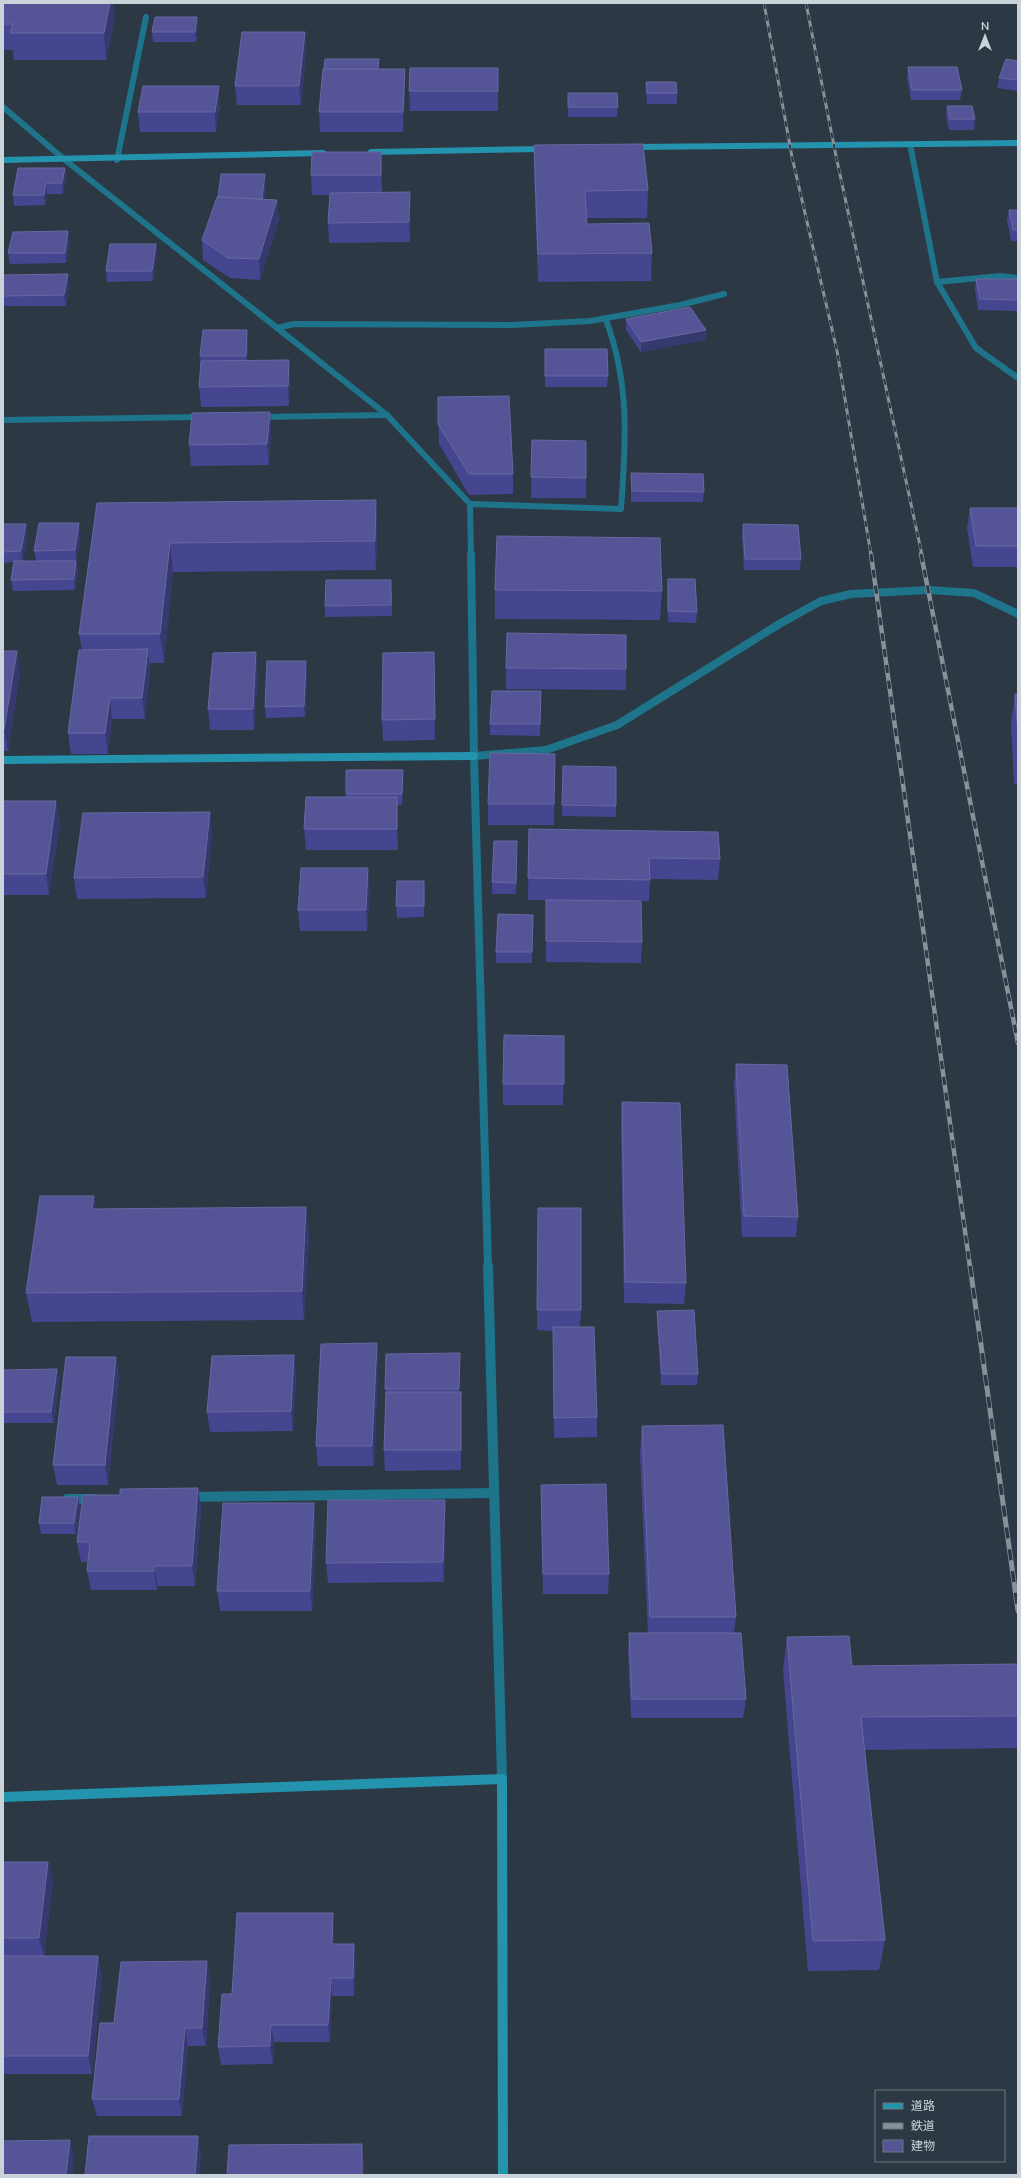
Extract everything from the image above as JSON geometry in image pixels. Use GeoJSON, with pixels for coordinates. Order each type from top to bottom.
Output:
{"type":"FeatureCollection","features":[{"type":"Feature","properties":{"kind":"street"},"geometry":{"type":"LineString","coordinates":[[117,160],[146,17]]}},
{"type":"Feature","properties":{"kind":"street"},"geometry":{"type":"LineString","coordinates":[[3,107],[64,160],[387,415],[470,504],[474,756],[502,1779],[503,2175]]}},
{"type":"Feature","properties":{"kind":"street"},"geometry":{"type":"LineString","coordinates":[[624,147],[1018,143]]}},
{"type":"Feature","properties":{"kind":"street"},"geometry":{"type":"LineString","coordinates":[[910,144],[937,282],[976,348],[1018,378]]}},
{"type":"Feature","properties":{"kind":"street"},"geometry":{"type":"LineString","coordinates":[[362,152],[552,149]]}},
{"type":"Feature","properties":{"kind":"street"},"geometry":{"type":"LineString","coordinates":[[3,160],[117,160],[194,155],[330,153]]}},
{"type":"Feature","properties":{"kind":"street"},"geometry":{"type":"LineString","coordinates":[[937,282],[1000,276],[1018,278]]}},
{"type":"Feature","properties":{"kind":"street"},"geometry":{"type":"LineString","coordinates":[[277,328],[294,324],[512,325],[606,320],[724,294]]}},
{"type":"Feature","properties":{"kind":"street"},"geometry":{"type":"LineString","coordinates":[[470,504],[621,509],[627,427],[621,373],[613,336],[606,320]]}},
{"type":"Feature","properties":{"kind":"street"},"geometry":{"type":"LineString","coordinates":[[254,417],[387,415]]}},
{"type":"Feature","properties":{"kind":"street"},"geometry":{"type":"LineString","coordinates":[[3,420],[207,417]]}},
{"type":"Feature","properties":{"kind":"street"},"geometry":{"type":"LineString","coordinates":[[3,760],[474,756],[546,750],[617,725],[781,623],[821,601],[851,594],[929,590],[974,593],[1018,614]]}},
{"type":"Feature","properties":{"kind":"street"},"geometry":{"type":"LineString","coordinates":[[180,1497],[494,1493]]}},
{"type":"Feature","properties":{"kind":"street"},"geometry":{"type":"LineString","coordinates":[[54,1499],[101,1498]]}},
{"type":"Feature","properties":{"kind":"street"},"geometry":{"type":"LineString","coordinates":[[3,1797],[502,1779]]}},
{"type":"Feature","properties":{"kind":"building"},"geometry":{"type":"Polygon","coordinates":[[[3,3],[110,3],[104,33],[10,33],[13,24],[3,24],[3,3]]]}},
{"type":"Feature","properties":{"kind":"building"},"geometry":{"type":"Polygon","coordinates":[[[155,17],[197,17],[195,32],[152,32],[155,17]]]}},
{"type":"Feature","properties":{"kind":"building"},"geometry":{"type":"Polygon","coordinates":[[[242,32],[305,32],[299,86],[235,86],[242,32]]]}},
{"type":"Feature","properties":{"kind":"building"},"geometry":{"type":"Polygon","coordinates":[[[325,59],[379,59],[378,69],[324,69],[325,59]]]}},
{"type":"Feature","properties":{"kind":"building"},"geometry":{"type":"Polygon","coordinates":[[[1006,59],[1018,61],[1018,80],[999,78],[1006,59]]]}},
{"type":"Feature","properties":{"kind":"building"},"geometry":{"type":"Polygon","coordinates":[[[908,67],[957,67],[962,90],[912,90],[908,67]]]}},
{"type":"Feature","properties":{"kind":"building"},"geometry":{"type":"Polygon","coordinates":[[[410,68],[498,68],[498,91],[409,91],[410,68]]]}},
{"type":"Feature","properties":{"kind":"building"},"geometry":{"type":"Polygon","coordinates":[[[323,69],[405,69],[403,112],[319,112],[323,69]]]}},
{"type":"Feature","properties":{"kind":"building"},"geometry":{"type":"Polygon","coordinates":[[[646,82],[676,82],[677,93],[647,93],[646,82]]]}},
{"type":"Feature","properties":{"kind":"building"},"geometry":{"type":"Polygon","coordinates":[[[143,86],[219,86],[215,112],[138,112],[143,86]]]}},
{"type":"Feature","properties":{"kind":"building"},"geometry":{"type":"Polygon","coordinates":[[[568,93],[617,93],[618,107],[568,107],[568,93]]]}},
{"type":"Feature","properties":{"kind":"building"},"geometry":{"type":"Polygon","coordinates":[[[947,106],[972,106],[975,119],[950,119],[947,106]]]}},
{"type":"Feature","properties":{"kind":"building"},"geometry":{"type":"Polygon","coordinates":[[[643,144],[648,190],[585,191],[587,224],[649,223],[652,253],[538,254],[534,145],[643,144]]]}},
{"type":"Feature","properties":{"kind":"building"},"geometry":{"type":"Polygon","coordinates":[[[312,152],[381,152],[381,175],[311,175],[312,152]]]}},
{"type":"Feature","properties":{"kind":"building"},"geometry":{"type":"Polygon","coordinates":[[[18,168],[65,168],[62,183],[46,183],[44,195],[13,195],[18,168]]]}},
{"type":"Feature","properties":{"kind":"building"},"geometry":{"type":"Polygon","coordinates":[[[221,174],[265,174],[262,199],[218,197],[221,174]]]}},
{"type":"Feature","properties":{"kind":"building"},"geometry":{"type":"Polygon","coordinates":[[[410,192],[409,222],[328,223],[330,193],[410,192]]]}},
{"type":"Feature","properties":{"kind":"building"},"geometry":{"type":"Polygon","coordinates":[[[217,197],[277,200],[259,259],[228,258],[202,240],[217,197]]]}},
{"type":"Feature","properties":{"kind":"building"},"geometry":{"type":"Polygon","coordinates":[[[1009,210],[1018,210],[1018,230],[1013,230],[1009,210]]]}},
{"type":"Feature","properties":{"kind":"building"},"geometry":{"type":"Polygon","coordinates":[[[68,231],[65,253],[8,253],[13,232],[68,231]]]}},
{"type":"Feature","properties":{"kind":"building"},"geometry":{"type":"Polygon","coordinates":[[[110,244],[156,244],[152,271],[106,271],[110,244]]]}},
{"type":"Feature","properties":{"kind":"building"},"geometry":{"type":"Polygon","coordinates":[[[68,274],[64,295],[3,296],[3,275],[68,274]]]}},
{"type":"Feature","properties":{"kind":"building"},"geometry":{"type":"Polygon","coordinates":[[[976,279],[1018,279],[1018,300],[980,299],[976,279]]]}},
{"type":"Feature","properties":{"kind":"building"},"geometry":{"type":"Polygon","coordinates":[[[690,307],[706,330],[641,342],[626,319],[690,307]]]}},
{"type":"Feature","properties":{"kind":"building"},"geometry":{"type":"Polygon","coordinates":[[[203,330],[247,330],[246,356],[200,356],[203,330]]]}},
{"type":"Feature","properties":{"kind":"building"},"geometry":{"type":"Polygon","coordinates":[[[545,349],[607,349],[608,376],[545,376],[545,349]]]}},
{"type":"Feature","properties":{"kind":"building"},"geometry":{"type":"Polygon","coordinates":[[[289,360],[288,386],[199,387],[201,361],[289,360]]]}},
{"type":"Feature","properties":{"kind":"building"},"geometry":{"type":"Polygon","coordinates":[[[509,396],[513,474],[469,474],[438,424],[438,397],[509,396]]]}},
{"type":"Feature","properties":{"kind":"building"},"geometry":{"type":"Polygon","coordinates":[[[270,412],[267,444],[189,445],[192,413],[270,412]]]}},
{"type":"Feature","properties":{"kind":"building"},"geometry":{"type":"Polygon","coordinates":[[[532,440],[586,441],[586,478],[531,477],[532,440]]]}},
{"type":"Feature","properties":{"kind":"building"},"geometry":{"type":"Polygon","coordinates":[[[631,473],[703,474],[704,492],[632,491],[631,473]]]}},
{"type":"Feature","properties":{"kind":"building"},"geometry":{"type":"Polygon","coordinates":[[[376,500],[375,541],[170,543],[160,634],[79,634],[97,503],[376,500]]]}},
{"type":"Feature","properties":{"kind":"building"},"geometry":{"type":"Polygon","coordinates":[[[970,508],[1018,508],[1018,546],[976,546],[970,508]]]}},
{"type":"Feature","properties":{"kind":"building"},"geometry":{"type":"Polygon","coordinates":[[[39,523],[79,523],[75,550],[34,551],[39,523]]]}},
{"type":"Feature","properties":{"kind":"building"},"geometry":{"type":"Polygon","coordinates":[[[3,524],[26,524],[21,551],[3,552],[3,524]]]}},
{"type":"Feature","properties":{"kind":"building"},"geometry":{"type":"Polygon","coordinates":[[[743,524],[798,525],[801,559],[745,559],[743,524]]]}},
{"type":"Feature","properties":{"kind":"building"},"geometry":{"type":"Polygon","coordinates":[[[497,536],[660,538],[662,591],[495,590],[497,536]]]}},
{"type":"Feature","properties":{"kind":"building"},"geometry":{"type":"Polygon","coordinates":[[[14,561],[76,561],[74,579],[11,580],[14,561]]]}},
{"type":"Feature","properties":{"kind":"building"},"geometry":{"type":"Polygon","coordinates":[[[668,579],[695,579],[697,612],[668,611],[668,579]]]}},
{"type":"Feature","properties":{"kind":"building"},"geometry":{"type":"Polygon","coordinates":[[[326,580],[391,580],[391,605],[325,606],[326,580]]]}},
{"type":"Feature","properties":{"kind":"building"},"geometry":{"type":"Polygon","coordinates":[[[507,633],[626,635],[626,669],[506,668],[507,633]]]}},
{"type":"Feature","properties":{"kind":"building"},"geometry":{"type":"Polygon","coordinates":[[[148,649],[142,698],[110,698],[105,733],[68,733],[79,650],[148,649]]]}},
{"type":"Feature","properties":{"kind":"building"},"geometry":{"type":"Polygon","coordinates":[[[3,651],[17,651],[4,730],[3,730],[3,651]]]}},
{"type":"Feature","properties":{"kind":"building"},"geometry":{"type":"Polygon","coordinates":[[[256,652],[253,709],[208,709],[213,653],[256,652]]]}},
{"type":"Feature","properties":{"kind":"building"},"geometry":{"type":"Polygon","coordinates":[[[434,652],[435,719],[382,720],[383,653],[434,652]]]}},
{"type":"Feature","properties":{"kind":"building"},"geometry":{"type":"Polygon","coordinates":[[[267,661],[306,661],[304,706],[265,707],[267,661]]]}},
{"type":"Feature","properties":{"kind":"building"},"geometry":{"type":"Polygon","coordinates":[[[492,691],[541,691],[540,724],[490,724],[492,691]]]}},
{"type":"Feature","properties":{"kind":"building"},"geometry":{"type":"Polygon","coordinates":[[[1015,694],[1018,694],[1018,734],[1015,694]]]}},
{"type":"Feature","properties":{"kind":"building"},"geometry":{"type":"Polygon","coordinates":[[[490,753],[555,754],[554,804],[488,804],[490,753]]]}},
{"type":"Feature","properties":{"kind":"building"},"geometry":{"type":"Polygon","coordinates":[[[563,766],[616,767],[616,806],[562,805],[563,766]]]}},
{"type":"Feature","properties":{"kind":"building"},"geometry":{"type":"Polygon","coordinates":[[[346,770],[403,770],[402,794],[346,794],[346,770]]]}},
{"type":"Feature","properties":{"kind":"building"},"geometry":{"type":"Polygon","coordinates":[[[306,797],[397,797],[397,829],[304,829],[306,797]]]}},
{"type":"Feature","properties":{"kind":"building"},"geometry":{"type":"Polygon","coordinates":[[[3,801],[56,801],[46,874],[3,874],[3,801]]]}},
{"type":"Feature","properties":{"kind":"building"},"geometry":{"type":"Polygon","coordinates":[[[210,812],[203,877],[74,878],[83,813],[210,812]]]}},
{"type":"Feature","properties":{"kind":"building"},"geometry":{"type":"Polygon","coordinates":[[[529,829],[718,832],[720,859],[649,858],[650,880],[528,878],[529,829]]]}},
{"type":"Feature","properties":{"kind":"building"},"geometry":{"type":"Polygon","coordinates":[[[494,841],[517,841],[516,883],[492,882],[494,841]]]}},
{"type":"Feature","properties":{"kind":"building"},"geometry":{"type":"Polygon","coordinates":[[[301,868],[368,868],[366,910],[298,910],[301,868]]]}},
{"type":"Feature","properties":{"kind":"building"},"geometry":{"type":"Polygon","coordinates":[[[397,881],[424,881],[424,906],[396,906],[397,881]]]}},
{"type":"Feature","properties":{"kind":"building"},"geometry":{"type":"Polygon","coordinates":[[[546,900],[641,901],[642,942],[546,941],[546,900]]]}},
{"type":"Feature","properties":{"kind":"building"},"geometry":{"type":"Polygon","coordinates":[[[498,914],[533,915],[532,952],[496,952],[498,914]]]}},
{"type":"Feature","properties":{"kind":"building"},"geometry":{"type":"Polygon","coordinates":[[[504,1035],[564,1036],[564,1084],[503,1084],[504,1035]]]}},
{"type":"Feature","properties":{"kind":"building"},"geometry":{"type":"Polygon","coordinates":[[[736,1064],[787,1065],[798,1217],[744,1216],[736,1064]]]}},
{"type":"Feature","properties":{"kind":"building"},"geometry":{"type":"Polygon","coordinates":[[[622,1102],[680,1103],[686,1283],[625,1282],[622,1102]]]}},
{"type":"Feature","properties":{"kind":"building"},"geometry":{"type":"Polygon","coordinates":[[[40,1196],[94,1196],[92,1209],[306,1207],[302,1291],[26,1293],[40,1196]]]}},
{"type":"Feature","properties":{"kind":"building"},"geometry":{"type":"Polygon","coordinates":[[[538,1208],[581,1208],[581,1310],[537,1310],[538,1208]]]}},
{"type":"Feature","properties":{"kind":"building"},"geometry":{"type":"Polygon","coordinates":[[[694,1310],[698,1374],[662,1374],[657,1311],[694,1310]]]}},
{"type":"Feature","properties":{"kind":"building"},"geometry":{"type":"Polygon","coordinates":[[[553,1327],[594,1327],[597,1417],[554,1418],[553,1327]]]}},
{"type":"Feature","properties":{"kind":"building"},"geometry":{"type":"Polygon","coordinates":[[[377,1343],[372,1446],[316,1446],[321,1344],[377,1343]]]}},
{"type":"Feature","properties":{"kind":"building"},"geometry":{"type":"Polygon","coordinates":[[[460,1353],[459,1389],[385,1389],[386,1354],[460,1353]]]}},
{"type":"Feature","properties":{"kind":"building"},"geometry":{"type":"Polygon","coordinates":[[[294,1355],[291,1411],[207,1412],[212,1356],[294,1355]]]}},
{"type":"Feature","properties":{"kind":"building"},"geometry":{"type":"Polygon","coordinates":[[[66,1357],[116,1357],[105,1465],[53,1465],[66,1357]]]}},
{"type":"Feature","properties":{"kind":"building"},"geometry":{"type":"Polygon","coordinates":[[[57,1369],[51,1412],[3,1412],[3,1370],[57,1369]]]}},
{"type":"Feature","properties":{"kind":"building"},"geometry":{"type":"Polygon","coordinates":[[[386,1392],[461,1392],[461,1450],[384,1450],[386,1392]]]}},
{"type":"Feature","properties":{"kind":"building"},"geometry":{"type":"Polygon","coordinates":[[[723,1425],[736,1617],[650,1617],[642,1426],[723,1425]]]}},
{"type":"Feature","properties":{"kind":"building"},"geometry":{"type":"Polygon","coordinates":[[[606,1484],[609,1574],[543,1574],[541,1485],[606,1484]]]}},
{"type":"Feature","properties":{"kind":"building"},"geometry":{"type":"Polygon","coordinates":[[[198,1488],[192,1566],[154,1566],[154,1571],[87,1571],[90,1542],[77,1542],[83,1495],[120,1495],[120,1489],[198,1488]]]}},
{"type":"Feature","properties":{"kind":"building"},"geometry":{"type":"Polygon","coordinates":[[[42,1497],[78,1497],[74,1523],[39,1523],[42,1497]]]}},
{"type":"Feature","properties":{"kind":"building"},"geometry":{"type":"Polygon","coordinates":[[[328,1500],[445,1500],[443,1562],[326,1563],[328,1500]]]}},
{"type":"Feature","properties":{"kind":"building"},"geometry":{"type":"Polygon","coordinates":[[[223,1503],[314,1503],[310,1591],[217,1591],[223,1503]]]}},
{"type":"Feature","properties":{"kind":"building"},"geometry":{"type":"Polygon","coordinates":[[[629,1633],[741,1633],[746,1699],[632,1699],[629,1633]]]}},
{"type":"Feature","properties":{"kind":"building"},"geometry":{"type":"Polygon","coordinates":[[[849,1636],[852,1666],[1018,1664],[1018,1716],[861,1717],[885,1940],[813,1941],[787,1637],[849,1636]]]}},
{"type":"Feature","properties":{"kind":"building"},"geometry":{"type":"Polygon","coordinates":[[[3,1862],[48,1862],[39,1938],[3,1938],[3,1862]]]}},
{"type":"Feature","properties":{"kind":"building"},"geometry":{"type":"Polygon","coordinates":[[[237,1913],[333,1913],[332,1944],[354,1944],[353,1978],[331,1978],[328,2025],[271,2025],[270,2046],[218,2047],[222,1994],[232,1994],[237,1913]]]}},
{"type":"Feature","properties":{"kind":"building"},"geometry":{"type":"Polygon","coordinates":[[[3,1956],[98,1956],[88,2056],[3,2056],[3,1956]]]}},
{"type":"Feature","properties":{"kind":"building"},"geometry":{"type":"Polygon","coordinates":[[[207,1961],[202,2028],[185,2028],[179,2099],[92,2099],[100,2023],[114,2023],[121,1962],[207,1961]]]}},
{"type":"Feature","properties":{"kind":"building"},"geometry":{"type":"Polygon","coordinates":[[[89,2136],[198,2136],[195,2175],[85,2175],[89,2136]]]}},
{"type":"Feature","properties":{"kind":"building"},"geometry":{"type":"Polygon","coordinates":[[[70,2140],[66,2175],[3,2175],[3,2141],[70,2140]]]}},
{"type":"Feature","properties":{"kind":"building"},"geometry":{"type":"Polygon","coordinates":[[[362,2144],[362,2175],[227,2175],[229,2145],[362,2144]]]}},
{"type":"Feature","properties":{"kind":"railway"},"geometry":{"type":"LineString","coordinates":[[764,3],[792,157],[837,351],[871,555]]}},
{"type":"Feature","properties":{"kind":"railway"},"geometry":{"type":"LineString","coordinates":[[806,3],[836,156],[922,555]]}},
{"type":"Feature","properties":{"kind":"railway"},"geometry":{"type":"LineString","coordinates":[[871,554],[970,1267]]}},
{"type":"Feature","properties":{"kind":"railway"},"geometry":{"type":"LineString","coordinates":[[921,554],[1018,1043]]}},
{"type":"Feature","properties":{"kind":"railway"},"geometry":{"type":"LineString","coordinates":[[970,1266],[1018,1611]]}}]}
